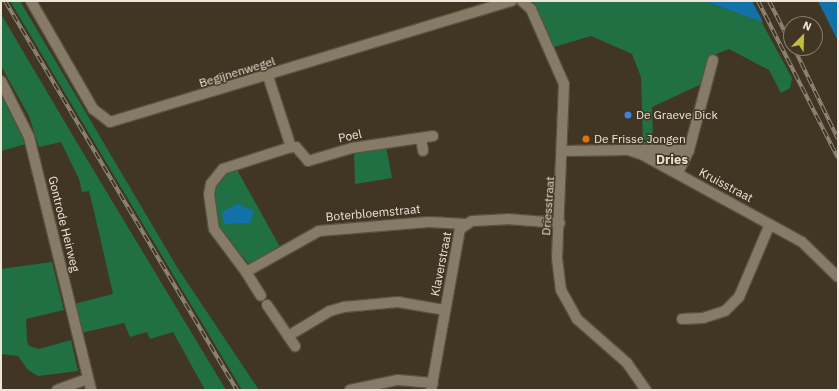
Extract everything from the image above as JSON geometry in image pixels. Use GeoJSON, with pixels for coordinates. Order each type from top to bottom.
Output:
{"type":"FeatureCollection","features":[{"type":"Feature","properties":{"kind":"street","name":"Begijnenwegel"},"geometry":{"type":"LineString","coordinates":[[31,1],[94,109],[110,122],[268,76],[512,1]]}},
{"type":"Feature","properties":{"kind":"street","name":"Driesstraat"},"geometry":{"type":"LineString","coordinates":[[522,1],[531,9],[562,75],[564,151],[558,274],[565,300],[578,318],[627,363],[646,390]]}},
{"type":"Feature","properties":{"kind":"street"},"geometry":{"type":"LineString","coordinates":[[678,173],[689,150],[713,60]]}},
{"type":"Feature","properties":{"kind":"street"},"geometry":{"type":"LineString","coordinates":[[260,296],[246,272],[214,229],[209,203],[211,184],[223,169],[292,147],[268,76]]}},
{"type":"Feature","properties":{"kind":"street","name":"Gontrode Heirweg"},"geometry":{"type":"LineString","coordinates":[[1,80],[30,137],[91,390]]}},
{"type":"Feature","properties":{"kind":"street","name":"Poel"},"geometry":{"type":"LineString","coordinates":[[292,147],[296,147],[308,161],[352,148],[433,136]]}},
{"type":"Feature","properties":{"kind":"street"},"geometry":{"type":"LineString","coordinates":[[421,138],[423,151]]}},
{"type":"Feature","properties":{"kind":"street"},"geometry":{"type":"LineString","coordinates":[[628,150],[689,150]]}},
{"type":"Feature","properties":{"kind":"street","name":"Kruisstraat"},"geometry":{"type":"LineString","coordinates":[[564,151],[628,150],[678,173],[802,242],[838,277]]}},
{"type":"Feature","properties":{"kind":"street","name":"Klaverstraat"},"geometry":{"type":"LineString","coordinates":[[350,390],[398,380],[432,386],[458,236],[465,224],[508,219],[560,223]]}},
{"type":"Feature","properties":{"kind":"street","name":"Boterbloemstraat"},"geometry":{"type":"LineString","coordinates":[[246,272],[319,231],[429,222],[465,224]]}},
{"type":"Feature","properties":{"kind":"street"},"geometry":{"type":"LineString","coordinates":[[682,319],[703,318],[725,311],[739,298],[770,224]]}},
{"type":"Feature","properties":{"kind":"street","name":"Klaverstraat"},"geometry":{"type":"LineString","coordinates":[[288,336],[330,311],[344,307],[398,302],[445,310]]}},
{"type":"Feature","properties":{"kind":"street"},"geometry":{"type":"LineString","coordinates":[[267,305],[295,346]]}},
{"type":"Feature","properties":{"kind":"street"},"geometry":{"type":"LineString","coordinates":[[57,390],[88,379]]}},
{"type":"Feature","properties":{"kind":"green space"},"geometry":{"type":"Polygon","coordinates":[[[10,1],[20,1],[177,267],[259,390],[242,390],[10,1]]]}},
{"type":"Feature","properties":{"kind":"green space"},"geometry":{"type":"Polygon","coordinates":[[[533,1],[704,1],[761,21],[792,78],[790,88],[781,93],[769,70],[729,49],[711,56],[708,81],[652,107],[653,145],[643,144],[641,77],[632,54],[591,36],[554,47],[533,1]]]}},
{"type":"Feature","properties":{"kind":"green space"},"geometry":{"type":"Polygon","coordinates":[[[1,14],[226,390],[205,390],[173,332],[150,339],[147,332],[130,337],[124,323],[81,333],[74,304],[113,294],[89,191],[82,192],[79,179],[61,142],[39,147],[29,116],[1,66],[1,14]]]}},
{"type":"Feature","properties":{"kind":"green space"},"geometry":{"type":"Polygon","coordinates":[[[1,95],[26,144],[1,151],[1,95]]]}},
{"type":"Feature","properties":{"kind":"green space"},"geometry":{"type":"Polygon","coordinates":[[[386,146],[392,178],[355,184],[354,151],[386,146]]]}},
{"type":"Feature","properties":{"kind":"green space"},"geometry":{"type":"Polygon","coordinates":[[[236,168],[280,247],[250,265],[215,224],[213,212],[217,182],[226,173],[236,168]]]}},
{"type":"Feature","properties":{"kind":"green space"},"geometry":{"type":"Polygon","coordinates":[[[52,262],[64,310],[26,319],[27,341],[29,346],[39,349],[71,340],[78,371],[38,376],[28,370],[18,356],[1,354],[1,269],[52,262]]]}},
{"type":"Feature","properties":{"kind":"water"},"geometry":{"type":"Polygon","coordinates":[[[704,1],[838,1],[838,48],[823,32],[823,16],[783,16],[783,29],[704,1]]]}},
{"type":"Feature","properties":{"kind":"water"},"geometry":{"type":"Polygon","coordinates":[[[238,204],[254,211],[250,223],[224,224],[222,212],[238,204]]]}},
{"type":"Feature","properties":{"kind":"pier"},"geometry":{"type":"Polygon","coordinates":[[[752,1],[818,1],[838,41],[838,50],[823,45],[823,16],[783,16],[783,31],[764,24],[752,1]]]}},
{"type":"Feature","properties":{"kind":"railway"},"geometry":{"type":"LineString","coordinates":[[5,1],[237,390]]}},
{"type":"Feature","properties":{"kind":"railway"},"geometry":{"type":"LineString","coordinates":[[758,1],[838,158]]}},
{"type":"Feature","properties":{"kind":"railway"},"geometry":{"type":"LineString","coordinates":[[769,1],[783,28]]}},
{"type":"Feature","properties":{"kind":"railway"},"geometry":{"type":"LineString","coordinates":[[798,56],[838,139]]}},
{"type":"Feature","properties":{"kind":"place","name":"De Graeve Dick"},"geometry":{"type":"Point","coordinates":[628,115]}},
{"type":"Feature","properties":{"kind":"place","name":"De Frisse Jongen"},"geometry":{"type":"Point","coordinates":[586,139]}},
{"type":"Feature","properties":{"kind":"district","name":"Dries"},"geometry":{"type":"Point","coordinates":[672,160]}}]}
